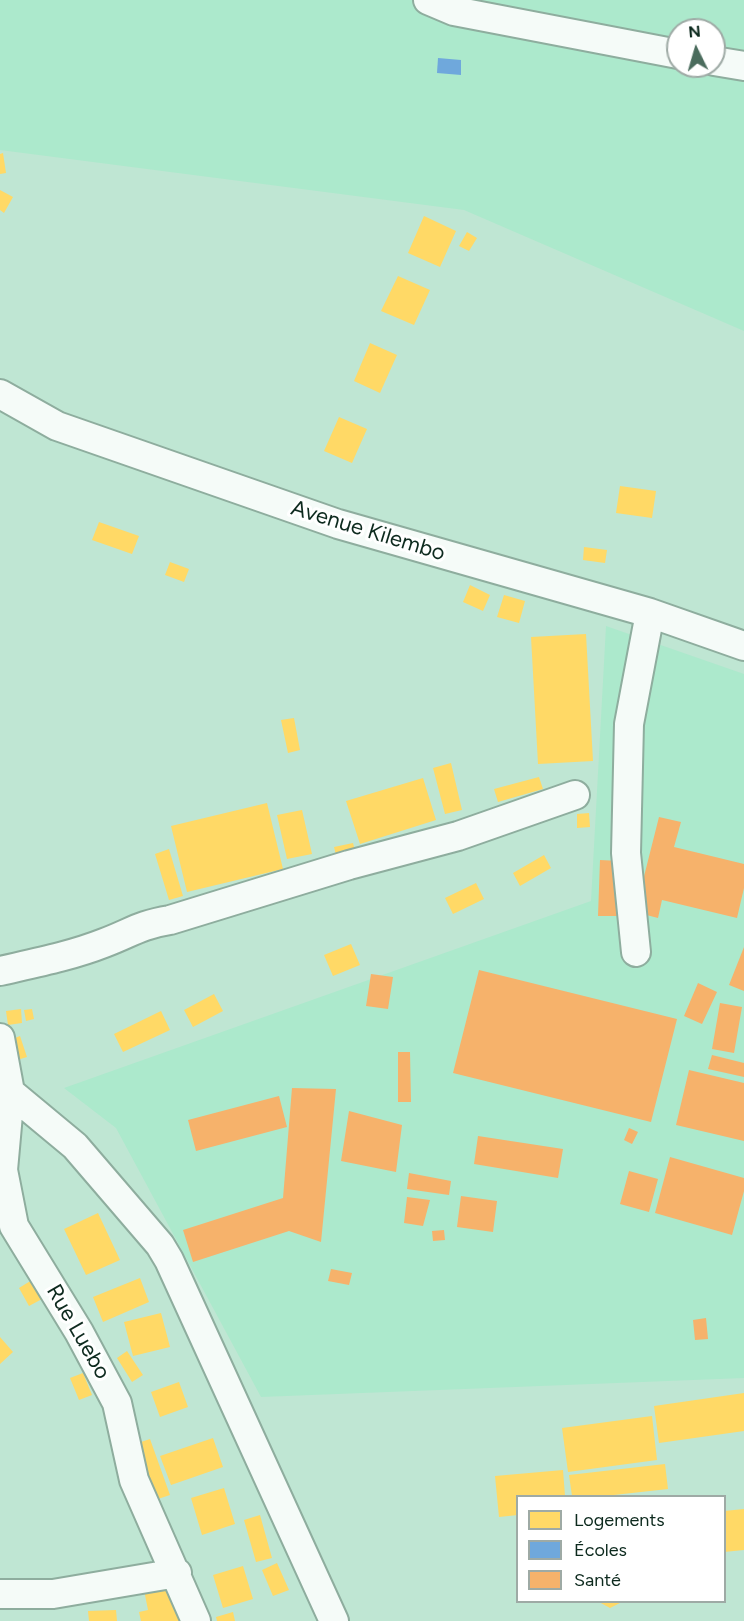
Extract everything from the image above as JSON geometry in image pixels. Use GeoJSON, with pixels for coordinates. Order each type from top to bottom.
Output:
{"type":"FeatureCollection","features":[{"type":"Feature","properties":{"kind":"street"},"geometry":{"type":"LineString","coordinates":[[428,0],[454,11],[666,52]]}},
{"type":"Feature","properties":{"kind":"street"},"geometry":{"type":"LineString","coordinates":[[726,63],[744,66]]}},
{"type":"Feature","properties":{"kind":"street","name":"Avenue Kilembo"},"geometry":{"type":"LineString","coordinates":[[0,394],[57,426],[338,524],[650,613],[744,646]]}},
{"type":"Feature","properties":{"kind":"street"},"geometry":{"type":"LineString","coordinates":[[636,952],[626,853],[629,724],[650,613]]}},
{"type":"Feature","properties":{"kind":"street"},"geometry":{"type":"LineString","coordinates":[[0,971],[104,943],[144,924],[170,920],[349,864],[458,836],[576,795]]}},
{"type":"Feature","properties":{"kind":"street","name":"Rue Luebo"},"geometry":{"type":"LineString","coordinates":[[0,1038],[10,1092],[3,1170],[14,1226],[79,1332],[117,1403],[134,1480],[177,1573],[196,1621]]}},
{"type":"Feature","properties":{"kind":"street"},"geometry":{"type":"LineString","coordinates":[[10,1092],[75,1146],[160,1245],[169,1260],[334,1621]]}},
{"type":"Feature","properties":{"kind":"street"},"geometry":{"type":"LineString","coordinates":[[0,1594],[53,1594],[177,1573]]}},
{"type":"Feature","properties":{"kind":"shaded area"},"geometry":{"type":"Polygon","coordinates":[[[0,0],[744,0],[744,331],[464,210],[0,150],[0,0]]]}},
{"type":"Feature","properties":{"kind":"shaded area"},"geometry":{"type":"Polygon","coordinates":[[[606,626],[744,674],[744,1378],[261,1397],[116,1128],[64,1088],[591,901],[606,626]]]}},
{"type":"Feature","properties":{"kind":"building: Logements"},"geometry":{"type":"Polygon","coordinates":[[[3,153],[6,173],[0,174],[0,154],[3,153]]]}},
{"type":"Feature","properties":{"kind":"building: Logements"},"geometry":{"type":"Polygon","coordinates":[[[0,190],[13,197],[4,213],[0,210],[0,190]]]}},
{"type":"Feature","properties":{"kind":"building: Logements"},"geometry":{"type":"Polygon","coordinates":[[[424,216],[456,231],[440,267],[408,253],[424,216]]]}},
{"type":"Feature","properties":{"kind":"building: Logements"},"geometry":{"type":"Polygon","coordinates":[[[467,232],[477,238],[469,251],[459,246],[467,232]]]}},
{"type":"Feature","properties":{"kind":"building: Logements"},"geometry":{"type":"Polygon","coordinates":[[[398,276],[430,290],[414,325],[381,311],[398,276]]]}},
{"type":"Feature","properties":{"kind":"building: Logements"},"geometry":{"type":"Polygon","coordinates":[[[370,343],[397,355],[380,393],[354,381],[370,343]]]}},
{"type":"Feature","properties":{"kind":"building: Logements"},"geometry":{"type":"Polygon","coordinates":[[[339,417],[367,429],[352,463],[324,451],[339,417]]]}},
{"type":"Feature","properties":{"kind":"building: Logements"},"geometry":{"type":"Polygon","coordinates":[[[620,486],[656,491],[652,518],[616,513],[620,486]]]}},
{"type":"Feature","properties":{"kind":"building: Logements"},"geometry":{"type":"Polygon","coordinates":[[[99,522],[139,536],[132,554],[92,540],[99,522]]]}},
{"type":"Feature","properties":{"kind":"building: Logements"},"geometry":{"type":"Polygon","coordinates":[[[584,547],[607,550],[605,563],[583,560],[584,547]]]}},
{"type":"Feature","properties":{"kind":"building: Logements"},"geometry":{"type":"Polygon","coordinates":[[[170,562],[189,569],[184,582],[165,575],[170,562]]]}},
{"type":"Feature","properties":{"kind":"building: Logements"},"geometry":{"type":"Polygon","coordinates":[[[470,585],[490,595],[483,611],[463,602],[470,585]]]}},
{"type":"Feature","properties":{"kind":"building: Logements"},"geometry":{"type":"Polygon","coordinates":[[[504,595],[525,601],[519,623],[497,617],[504,595]]]}},
{"type":"Feature","properties":{"kind":"building: Logements"},"geometry":{"type":"Polygon","coordinates":[[[586,634],[593,761],[538,764],[531,637],[586,634]]]}},
{"type":"Feature","properties":{"kind":"building: Logements"},"geometry":{"type":"Polygon","coordinates":[[[294,718],[300,750],[288,753],[281,720],[294,718]]]}},
{"type":"Feature","properties":{"kind":"building: Logements"},"geometry":{"type":"Polygon","coordinates":[[[451,763],[462,810],[445,814],[433,768],[451,763]]]}},
{"type":"Feature","properties":{"kind":"building: Logements"},"geometry":{"type":"Polygon","coordinates":[[[539,777],[543,789],[498,802],[494,789],[539,777]]]}},
{"type":"Feature","properties":{"kind":"building: Logements"},"geometry":{"type":"Polygon","coordinates":[[[423,778],[436,820],[360,844],[346,801],[423,778]]]}},
{"type":"Feature","properties":{"kind":"building: Logements"},"geometry":{"type":"Polygon","coordinates":[[[267,803],[283,869],[187,892],[171,826],[267,803]]]}},
{"type":"Feature","properties":{"kind":"building: Logements"},"geometry":{"type":"Polygon","coordinates":[[[302,810],[312,854],[287,859],[277,815],[302,810]]]}},
{"type":"Feature","properties":{"kind":"building: Logements"},"geometry":{"type":"Polygon","coordinates":[[[589,813],[590,827],[577,828],[577,814],[589,813]]]}},
{"type":"Feature","properties":{"kind":"building: Logements"},"geometry":{"type":"Polygon","coordinates":[[[353,843],[356,855],[337,859],[334,847],[353,843]]]}},
{"type":"Feature","properties":{"kind":"building: Logements"},"geometry":{"type":"Polygon","coordinates":[[[169,849],[183,896],[169,900],[155,854],[169,849]]]}},
{"type":"Feature","properties":{"kind":"building: Logements"},"geometry":{"type":"Polygon","coordinates":[[[544,855],[551,868],[520,886],[513,873],[544,855]]]}},
{"type":"Feature","properties":{"kind":"building: Logements"},"geometry":{"type":"Polygon","coordinates":[[[476,883],[484,899],[453,914],[445,898],[476,883]]]}},
{"type":"Feature","properties":{"kind":"building: Logements"},"geometry":{"type":"Polygon","coordinates":[[[351,944],[360,965],[333,976],[324,955],[351,944]]]}},
{"type":"Feature","properties":{"kind":"building: Logements"},"geometry":{"type":"Polygon","coordinates":[[[214,994],[223,1011],[193,1027],[184,1010],[214,994]]]}},
{"type":"Feature","properties":{"kind":"building: Logements"},"geometry":{"type":"Polygon","coordinates":[[[21,1009],[22,1023],[8,1025],[6,1011],[21,1009]]]}},
{"type":"Feature","properties":{"kind":"building: Logements"},"geometry":{"type":"Polygon","coordinates":[[[32,1009],[34,1019],[26,1021],[24,1010],[32,1009]]]}},
{"type":"Feature","properties":{"kind":"building: Logements"},"geometry":{"type":"Polygon","coordinates":[[[161,1011],[170,1030],[123,1052],[114,1034],[161,1011]]]}},
{"type":"Feature","properties":{"kind":"building: Logements"},"geometry":{"type":"Polygon","coordinates":[[[20,1036],[27,1057],[17,1060],[10,1040],[20,1036]]]}},
{"type":"Feature","properties":{"kind":"building: Logements"},"geometry":{"type":"Polygon","coordinates":[[[98,1213],[120,1260],[86,1275],[64,1229],[98,1213]]]}},
{"type":"Feature","properties":{"kind":"building: Logements"},"geometry":{"type":"Polygon","coordinates":[[[140,1278],[149,1302],[103,1322],[93,1297],[140,1278]]]}},
{"type":"Feature","properties":{"kind":"building: Logements"},"geometry":{"type":"Polygon","coordinates":[[[32,1280],[42,1299],[29,1306],[19,1288],[32,1280]]]}},
{"type":"Feature","properties":{"kind":"building: Logements"},"geometry":{"type":"Polygon","coordinates":[[[161,1313],[170,1347],[133,1356],[124,1322],[161,1313]]]}},
{"type":"Feature","properties":{"kind":"building: Logements"},"geometry":{"type":"Polygon","coordinates":[[[0,1337],[13,1352],[0,1364],[0,1337]]]}},
{"type":"Feature","properties":{"kind":"building: Logements"},"geometry":{"type":"Polygon","coordinates":[[[127,1351],[143,1375],[132,1382],[117,1358],[127,1351]]]}},
{"type":"Feature","properties":{"kind":"building: Logements"},"geometry":{"type":"Polygon","coordinates":[[[83,1373],[92,1395],[79,1400],[70,1378],[83,1373]]]}},
{"type":"Feature","properties":{"kind":"building: Logements"},"geometry":{"type":"Polygon","coordinates":[[[179,1382],[188,1407],[160,1417],[151,1392],[179,1382]]]}},
{"type":"Feature","properties":{"kind":"building: Logements"},"geometry":{"type":"Polygon","coordinates":[[[744,1393],[744,1431],[659,1443],[654,1406],[744,1393]]]}},
{"type":"Feature","properties":{"kind":"building: Logements"},"geometry":{"type":"Polygon","coordinates":[[[652,1416],[657,1460],[568,1472],[562,1428],[652,1416]]]}},
{"type":"Feature","properties":{"kind":"building: Logements"},"geometry":{"type":"Polygon","coordinates":[[[213,1438],[223,1467],[171,1485],[160,1456],[213,1438]]]}},
{"type":"Feature","properties":{"kind":"building: Logements"},"geometry":{"type":"Polygon","coordinates":[[[150,1439],[170,1495],[155,1500],[135,1444],[150,1439]]]}},
{"type":"Feature","properties":{"kind":"building: Logements"},"geometry":{"type":"Polygon","coordinates":[[[665,1464],[668,1489],[614,1495],[572,1495],[569,1475],[665,1464]]]}},
{"type":"Feature","properties":{"kind":"building: Logements"},"geometry":{"type":"Polygon","coordinates":[[[563,1470],[565,1495],[516,1495],[516,1515],[499,1517],[495,1476],[563,1470]]]}},
{"type":"Feature","properties":{"kind":"building: Logements"},"geometry":{"type":"Polygon","coordinates":[[[224,1488],[235,1524],[202,1535],[191,1498],[224,1488]]]}},
{"type":"Feature","properties":{"kind":"building: Logements"},"geometry":{"type":"Polygon","coordinates":[[[744,1509],[744,1550],[726,1552],[726,1511],[744,1509]]]}},
{"type":"Feature","properties":{"kind":"building: Logements"},"geometry":{"type":"Polygon","coordinates":[[[260,1515],[272,1558],[256,1562],[244,1520],[260,1515]]]}},
{"type":"Feature","properties":{"kind":"building: Logements"},"geometry":{"type":"Polygon","coordinates":[[[277,1563],[289,1590],[273,1596],[262,1570],[277,1563]]]}},
{"type":"Feature","properties":{"kind":"building: Logements"},"geometry":{"type":"Polygon","coordinates":[[[243,1566],[253,1599],[223,1608],[213,1575],[243,1566]]]}},
{"type":"Feature","properties":{"kind":"building: Logements"},"geometry":{"type":"Polygon","coordinates":[[[171,1583],[181,1621],[141,1621],[139,1612],[148,1610],[144,1590],[171,1583]]]}},
{"type":"Feature","properties":{"kind":"building: Logements"},"geometry":{"type":"Polygon","coordinates":[[[601,1603],[620,1603],[610,1608],[601,1603]]]}},
{"type":"Feature","properties":{"kind":"building: Logements"},"geometry":{"type":"Polygon","coordinates":[[[116,1610],[117,1621],[89,1621],[88,1611],[116,1610]]]}},
{"type":"Feature","properties":{"kind":"building: Logements"},"geometry":{"type":"Polygon","coordinates":[[[233,1612],[235,1621],[217,1621],[216,1617],[233,1612]]]}},
{"type":"Feature","properties":{"kind":"building: Écoles"},"geometry":{"type":"Polygon","coordinates":[[[438,58],[461,60],[461,75],[437,73],[438,58]]]}},
{"type":"Feature","properties":{"kind":"building: Santé"},"geometry":{"type":"Polygon","coordinates":[[[659,817],[681,822],[674,847],[744,864],[744,888],[737,918],[662,900],[658,918],[635,912],[659,817]]]}},
{"type":"Feature","properties":{"kind":"building: Santé"},"geometry":{"type":"Polygon","coordinates":[[[600,860],[620,861],[619,916],[598,916],[600,860]]]}},
{"type":"Feature","properties":{"kind":"building: Santé"},"geometry":{"type":"Polygon","coordinates":[[[744,947],[744,991],[729,985],[744,947]]]}},
{"type":"Feature","properties":{"kind":"building: Santé"},"geometry":{"type":"Polygon","coordinates":[[[479,970],[677,1019],[651,1122],[453,1073],[479,970]]]}},
{"type":"Feature","properties":{"kind":"building: Santé"},"geometry":{"type":"Polygon","coordinates":[[[371,974],[393,977],[388,1009],[366,1006],[371,974]]]}},
{"type":"Feature","properties":{"kind":"building: Santé"},"geometry":{"type":"Polygon","coordinates":[[[698,983],[717,992],[702,1024],[684,1016],[698,983]]]}},
{"type":"Feature","properties":{"kind":"building: Santé"},"geometry":{"type":"Polygon","coordinates":[[[720,1003],[742,1007],[734,1053],[712,1049],[720,1003]]]}},
{"type":"Feature","properties":{"kind":"building: Santé"},"geometry":{"type":"Polygon","coordinates":[[[398,1052],[410,1052],[411,1102],[398,1102],[398,1052]]]}},
{"type":"Feature","properties":{"kind":"building: Santé"},"geometry":{"type":"Polygon","coordinates":[[[712,1055],[744,1063],[744,1077],[708,1069],[712,1055]]]}},
{"type":"Feature","properties":{"kind":"building: Santé"},"geometry":{"type":"Polygon","coordinates":[[[689,1070],[744,1083],[744,1141],[676,1125],[689,1070]]]}},
{"type":"Feature","properties":{"kind":"building: Santé"},"geometry":{"type":"Polygon","coordinates":[[[292,1088],[336,1089],[321,1242],[289,1231],[193,1262],[183,1230],[283,1198],[292,1088]]]}},
{"type":"Feature","properties":{"kind":"building: Santé"},"geometry":{"type":"Polygon","coordinates":[[[279,1096],[287,1127],[196,1151],[188,1120],[279,1096]]]}},
{"type":"Feature","properties":{"kind":"building: Santé"},"geometry":{"type":"Polygon","coordinates":[[[349,1111],[402,1125],[396,1172],[341,1161],[349,1111]]]}},
{"type":"Feature","properties":{"kind":"building: Santé"},"geometry":{"type":"Polygon","coordinates":[[[629,1128],[638,1132],[632,1144],[624,1140],[629,1128]]]}},
{"type":"Feature","properties":{"kind":"building: Santé"},"geometry":{"type":"Polygon","coordinates":[[[478,1136],[563,1149],[558,1178],[474,1164],[478,1136]]]}},
{"type":"Feature","properties":{"kind":"building: Santé"},"geometry":{"type":"Polygon","coordinates":[[[670,1157],[744,1178],[744,1191],[732,1235],[655,1213],[670,1157]]]}},
{"type":"Feature","properties":{"kind":"building: Santé"},"geometry":{"type":"Polygon","coordinates":[[[629,1171],[658,1179],[649,1212],[620,1204],[629,1171]]]}},
{"type":"Feature","properties":{"kind":"building: Santé"},"geometry":{"type":"Polygon","coordinates":[[[409,1173],[451,1181],[449,1195],[407,1189],[409,1173]]]}},
{"type":"Feature","properties":{"kind":"building: Santé"},"geometry":{"type":"Polygon","coordinates":[[[461,1196],[497,1201],[493,1232],[457,1227],[461,1196]]]}},
{"type":"Feature","properties":{"kind":"building: Santé"},"geometry":{"type":"Polygon","coordinates":[[[407,1197],[430,1200],[423,1226],[404,1223],[407,1197]]]}},
{"type":"Feature","properties":{"kind":"building: Santé"},"geometry":{"type":"Polygon","coordinates":[[[444,1230],[445,1240],[433,1241],[432,1231],[444,1230]]]}},
{"type":"Feature","properties":{"kind":"building: Santé"},"geometry":{"type":"Polygon","coordinates":[[[331,1269],[352,1273],[349,1285],[328,1281],[331,1269]]]}},
{"type":"Feature","properties":{"kind":"building: Santé"},"geometry":{"type":"Polygon","coordinates":[[[706,1318],[708,1339],[695,1340],[693,1320],[706,1318]]]}}]}
